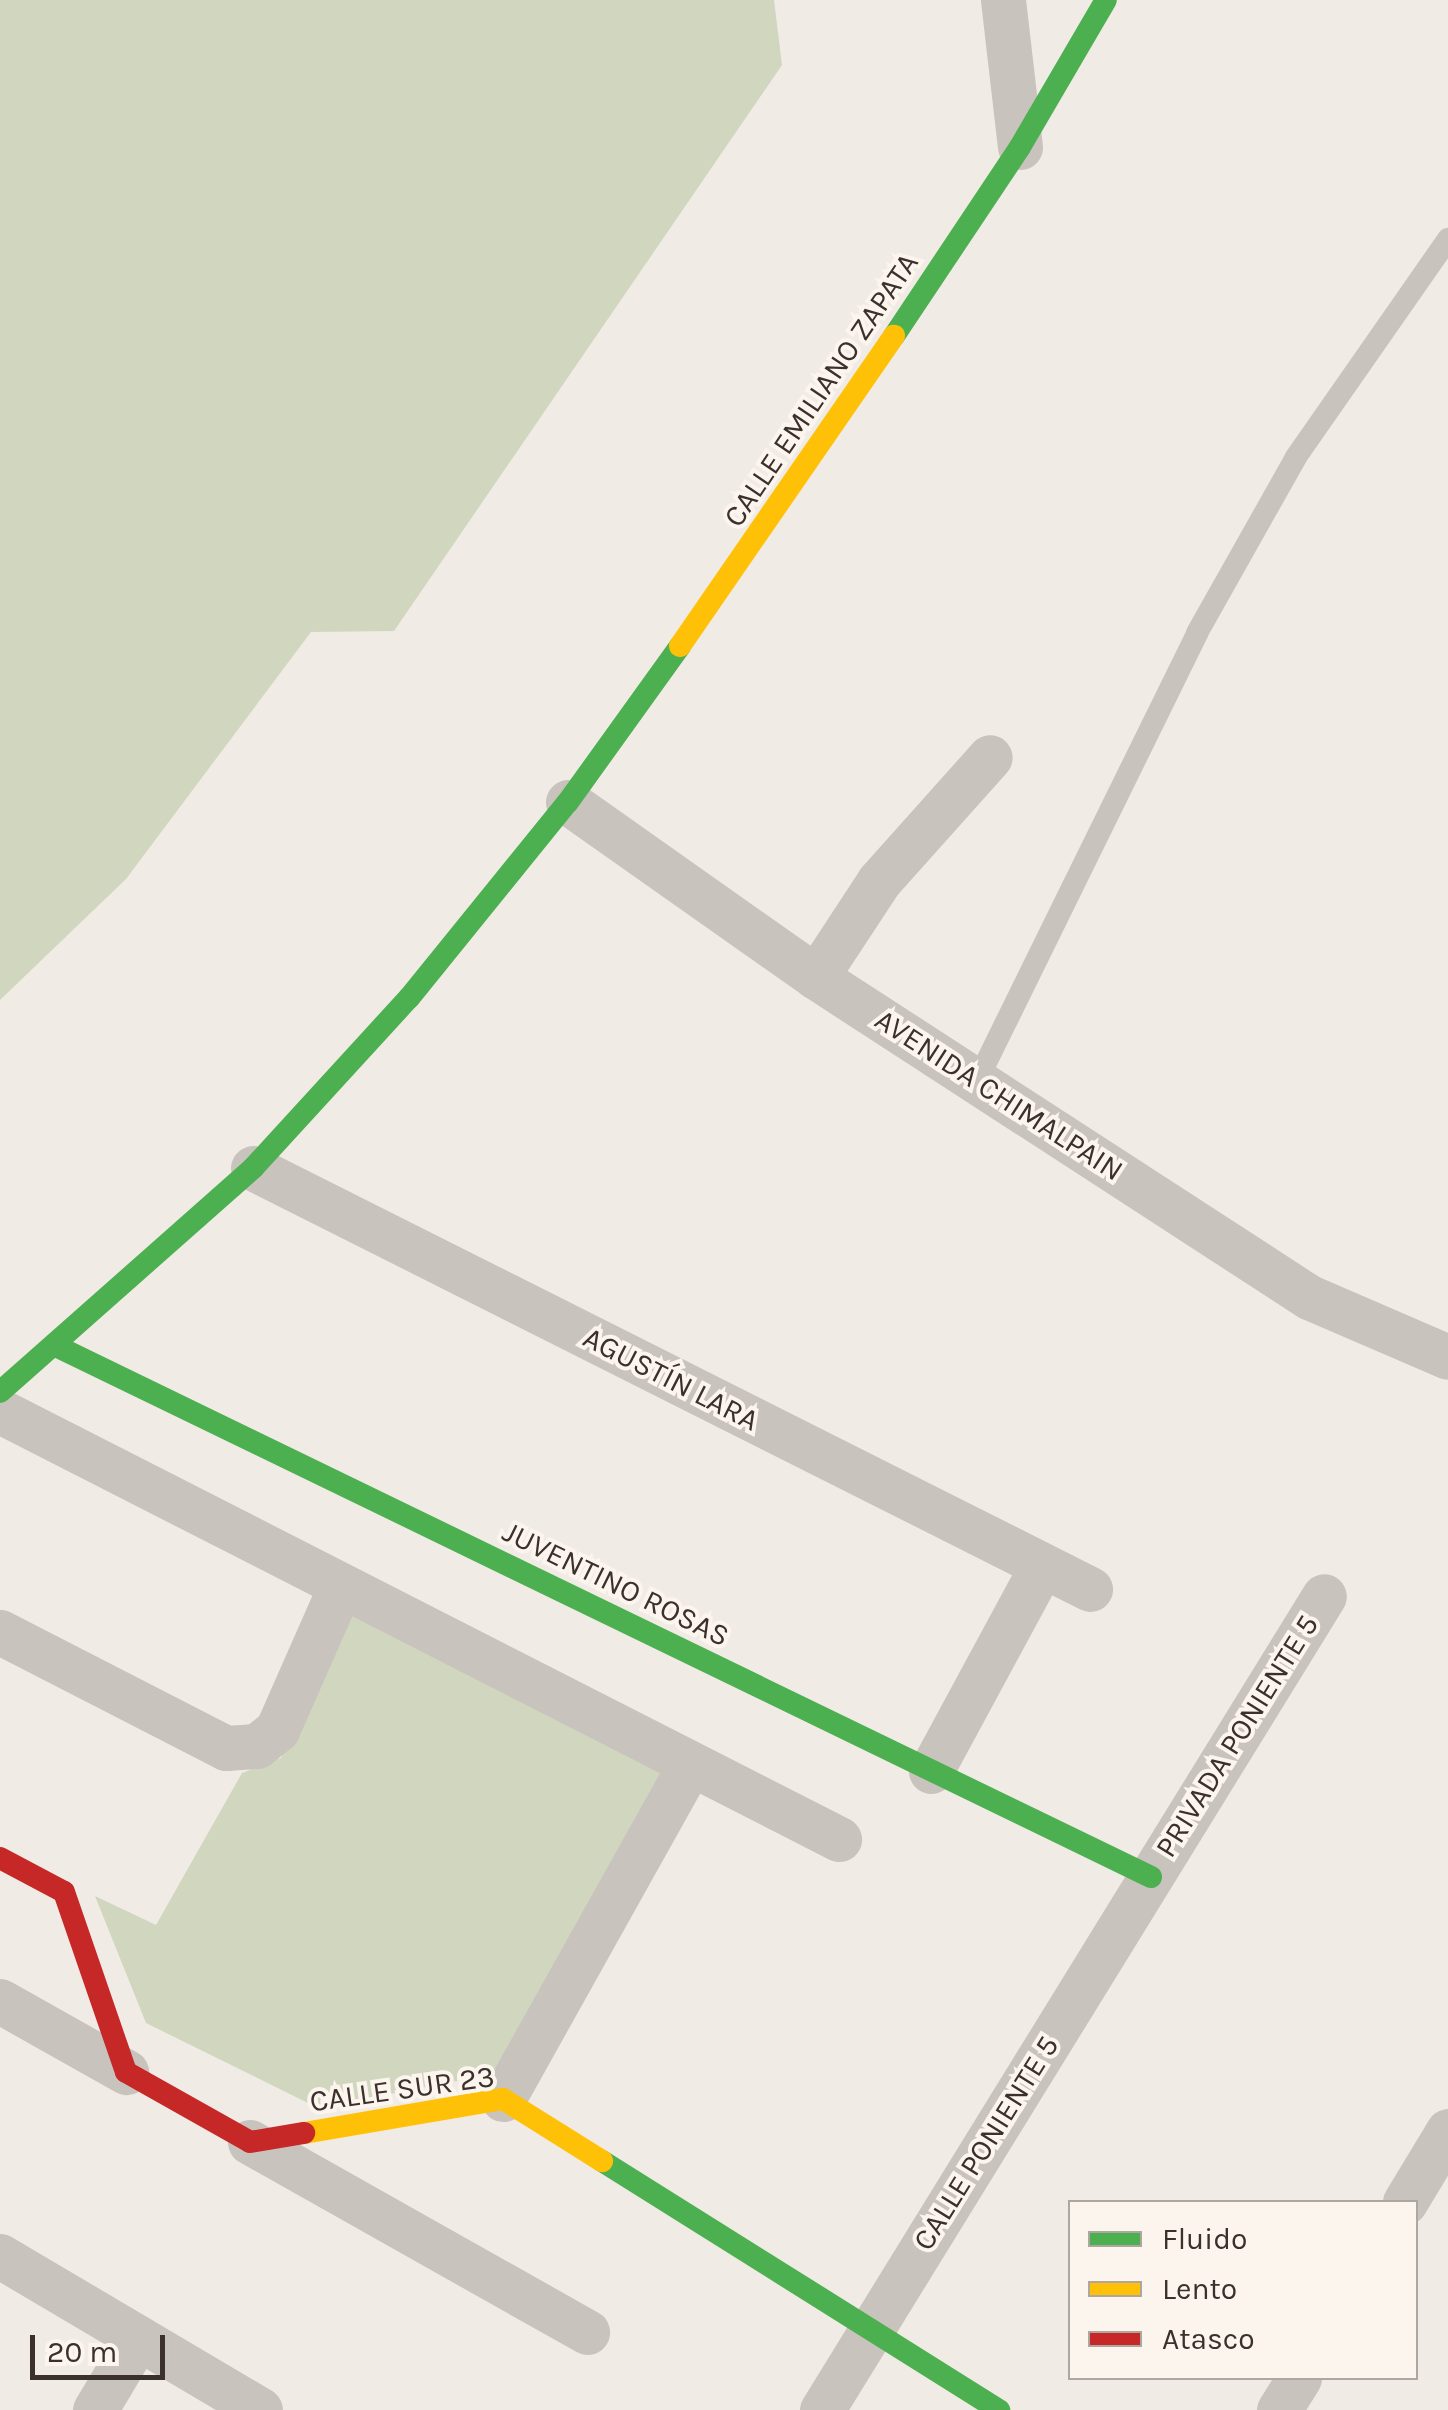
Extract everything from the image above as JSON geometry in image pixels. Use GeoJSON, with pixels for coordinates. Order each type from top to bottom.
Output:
{"type":"FeatureCollection","features":[{"type":"Feature","properties":{"kind":"street"},"geometry":{"type":"LineString","coordinates":[[1003,0],[1020,147]]}},
{"type":"Feature","properties":{"kind":"street","name":"CALLE EMILIANO ZAPATA"},"geometry":{"type":"LineString","coordinates":[[0,1392],[252,1168],[408,998],[568,802],[792,490],[1020,147],[1106,0]]}},
{"type":"Feature","properties":{"kind":"street"},"geometry":{"type":"LineString","coordinates":[[816,977],[880,881],[990,757]]}},
{"type":"Feature","properties":{"kind":"street","name":"AVENIDA CHIMALPAIN"},"geometry":{"type":"LineString","coordinates":[[568,802],[816,977],[1309,1296],[1448,1357]]}},
{"type":"Feature","properties":{"kind":"street","name":"AGUSTÍN LARA"},"geometry":{"type":"LineString","coordinates":[[252,1168],[1090,1589]]}},
{"type":"Feature","properties":{"kind":"street","name":"JUVENTINO ROSAS"},"geometry":{"type":"LineString","coordinates":[[56,1346],[1150,1876]]}},
{"type":"Feature","properties":{"kind":"street"},"geometry":{"type":"LineString","coordinates":[[0,1411],[838,1839]]}},
{"type":"Feature","properties":{"kind":"street"},"geometry":{"type":"LineString","coordinates":[[932,1771],[1042,1566]]}},
{"type":"Feature","properties":{"kind":"street"},"geometry":{"type":"LineString","coordinates":[[0,1632],[226,1748],[258,1746],[277,1730],[340,1587]]}},
{"type":"Feature","properties":{"kind":"street","name":"PRIVADA PONIENTE 5"},"geometry":{"type":"LineString","coordinates":[[1150,1876],[1324,1596]]}},
{"type":"Feature","properties":{"kind":"street"},"geometry":{"type":"LineString","coordinates":[[503,2098],[690,1764]]}},
{"type":"Feature","properties":{"kind":"street"},"geometry":{"type":"LineString","coordinates":[[0,1858],[64,1892],[126,2072]]}},
{"type":"Feature","properties":{"kind":"street","name":"CALLE PONIENTE 5"},"geometry":{"type":"LineString","coordinates":[[822,2410],[1150,1876]]}},
{"type":"Feature","properties":{"kind":"street"},"geometry":{"type":"LineString","coordinates":[[0,2001],[587,2332]]}},
{"type":"Feature","properties":{"kind":"street","name":"CALLE SUR 23"},"geometry":{"type":"LineString","coordinates":[[250,2142],[503,2098],[873,2327],[999,2410]]}},
{"type":"Feature","properties":{"kind":"street"},"geometry":{"type":"LineString","coordinates":[[1406,2200],[1448,2132]]}},
{"type":"Feature","properties":{"kind":"street"},"geometry":{"type":"LineString","coordinates":[[0,2256],[260,2410]]}},
{"type":"Feature","properties":{"kind":"street"},"geometry":{"type":"LineString","coordinates":[[95,2410],[138,2338]]}},
{"type":"Feature","properties":{"kind":"street"},"geometry":{"type":"LineString","coordinates":[[1279,2410],[1298,2380]]}},
{"type":"Feature","properties":{"kind":"lane"},"geometry":{"type":"LineString","coordinates":[[977,1081],[1196,633],[1296,457],[1448,239]]}},
{"type":"Feature","properties":{"kind":"green space"},"geometry":{"type":"Polygon","coordinates":[[[0,0],[774,0],[782,65],[394,631],[311,632],[126,879],[0,1000],[0,0]]]}},
{"type":"Feature","properties":{"kind":"green space"},"geometry":{"type":"Polygon","coordinates":[[[349,1605],[671,1773],[498,2073],[318,2108],[146,2023],[95,1896],[156,1925],[242,1773],[281,1758],[349,1605]]]}},
{"type":"Feature","properties":{"kind":"traffic: fast"},"geometry":{"type":"LineString","coordinates":[[894,336],[1020,147],[1106,0]]}},
{"type":"Feature","properties":{"kind":"traffic: fast"},"geometry":{"type":"LineString","coordinates":[[0,1392],[253,1168],[409,998],[568,802],[680,646]]}},
{"type":"Feature","properties":{"kind":"traffic: fast"},"geometry":{"type":"LineString","coordinates":[[56,1346],[1151,1877]]}},
{"type":"Feature","properties":{"kind":"traffic: fast"},"geometry":{"type":"LineString","coordinates":[[602,2161],[999,2410]]}},
{"type":"Feature","properties":{"kind":"traffic: slow"},"geometry":{"type":"LineString","coordinates":[[680,646],[894,336]]}},
{"type":"Feature","properties":{"kind":"traffic: slow"},"geometry":{"type":"LineString","coordinates":[[304,2133],[503,2099],[602,2161]]}},
{"type":"Feature","properties":{"kind":"traffic: jam"},"geometry":{"type":"LineString","coordinates":[[0,1858],[64,1892],[126,2072],[250,2142],[304,2133]]}}]}
